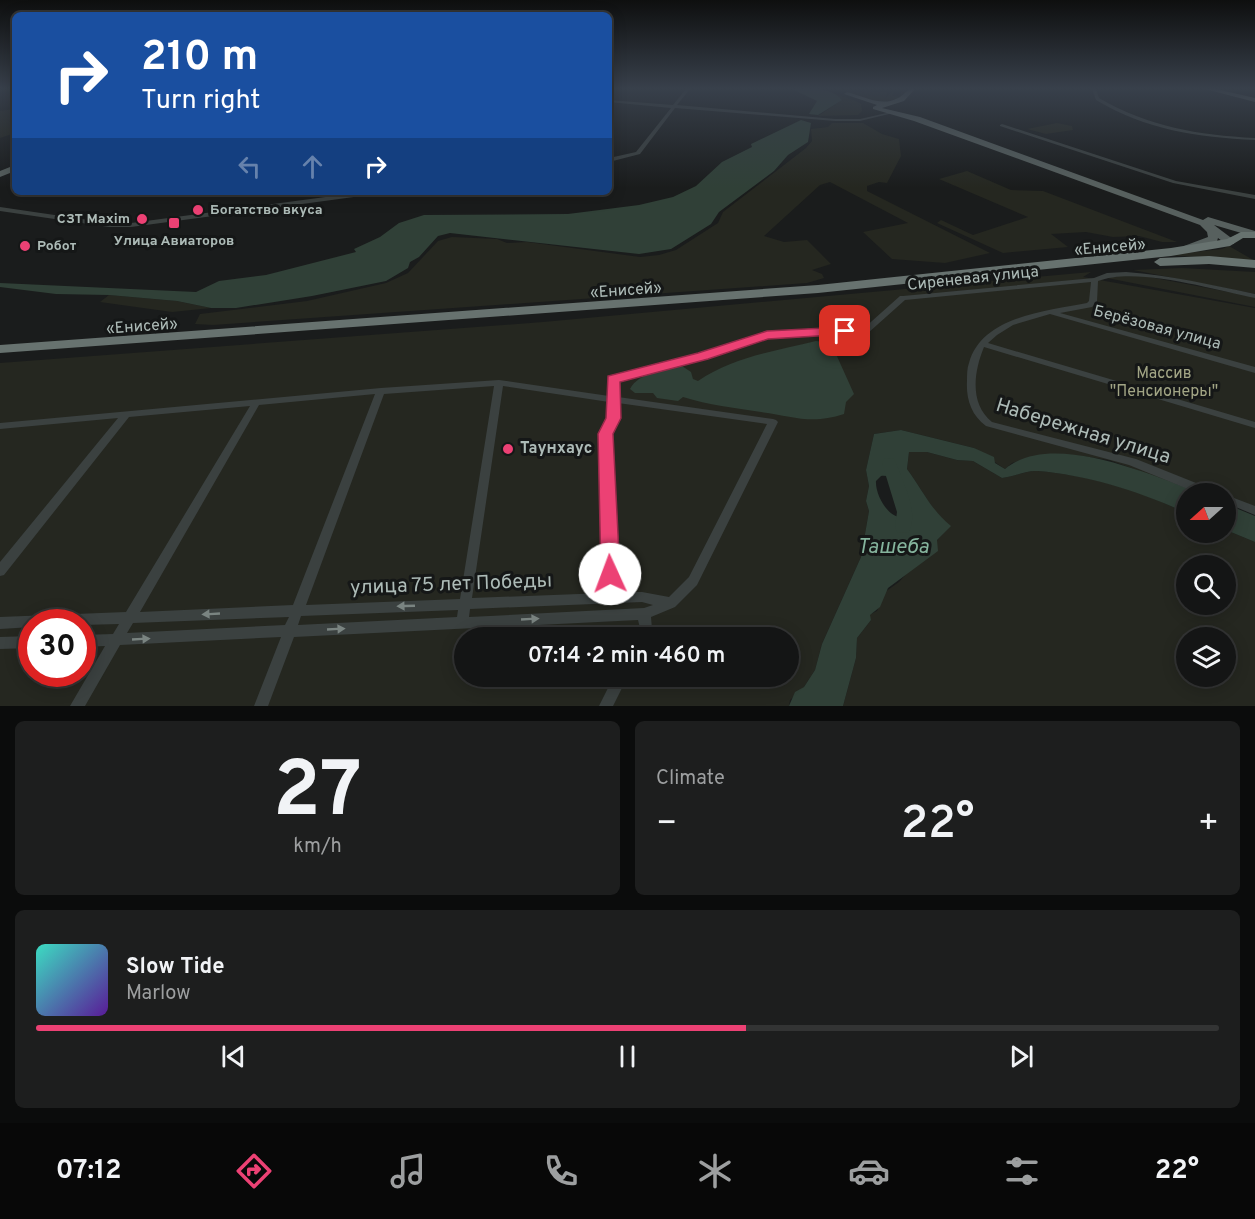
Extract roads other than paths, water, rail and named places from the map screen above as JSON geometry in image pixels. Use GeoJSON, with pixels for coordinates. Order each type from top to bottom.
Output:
{"type":"FeatureCollection","features":[{"type":"Feature","properties":{"kind":"highway","name":"«Енисей»"},"geometry":{"type":"LineString","coordinates":[[0,349],[818,289],[1180,251],[1230,242],[1235,237],[1255,233]]}},
{"type":"Feature","properties":{"kind":"highway"},"geometry":{"type":"LineString","coordinates":[[1230,242],[1238,250],[1255,259]]}},
{"type":"Feature","properties":{"kind":"highway","name":"«Енисей»"},"geometry":{"type":"LineString","coordinates":[[0,356],[821,294],[1113,266],[1255,266]]}},
{"type":"Feature","properties":{"kind":"main road"},"geometry":{"type":"LineString","coordinates":[[925,122],[1176,210],[1255,233]]}},
{"type":"Feature","properties":{"kind":"main road"},"geometry":{"type":"LineString","coordinates":[[1176,210],[1214,229],[1230,242]]}},
{"type":"Feature","properties":{"kind":"main road"},"geometry":{"type":"LineString","coordinates":[[1176,210],[1208,228],[1214,234],[1208,242],[1180,251]]}},
{"type":"Feature","properties":{"kind":"street"},"geometry":{"type":"LineString","coordinates":[[612,159],[638,153],[663,122]]}},
{"type":"Feature","properties":{"kind":"street"},"geometry":{"type":"LineString","coordinates":[[1150,122],[1199,134],[1255,139]]}},
{"type":"Feature","properties":{"kind":"street"},"geometry":{"type":"LineString","coordinates":[[1002,125],[1175,182],[1255,198]]}},
{"type":"Feature","properties":{"kind":"street"},"geometry":{"type":"LineString","coordinates":[[0,209],[110,225],[131,225],[347,195]]}},
{"type":"Feature","properties":{"kind":"street","name":"Сиреневая улица"},"geometry":{"type":"LineString","coordinates":[[615,401],[613,380],[703,356],[767,335],[865,331],[903,298],[1095,280],[1100,276],[1117,273],[1144,274],[1255,296]]}},
{"type":"Feature","properties":{"kind":"street"},"geometry":{"type":"LineString","coordinates":[[1095,280],[1093,302],[1007,324],[990,334],[982,344],[1255,425]]}},
{"type":"Feature","properties":{"kind":"street","name":"Берёзовая улица"},"geometry":{"type":"LineString","coordinates":[[1052,313],[1255,370]]}},
{"type":"Feature","properties":{"kind":"street","name":"Набережная улица"},"geometry":{"type":"LineString","coordinates":[[982,344],[970,376],[972,397],[978,417],[989,424],[1132,462],[1184,483]]}},
{"type":"Feature","properties":{"kind":"street"},"geometry":{"type":"LineString","coordinates":[[462,623],[499,383]]}},
{"type":"Feature","properties":{"kind":"street"},"geometry":{"type":"LineString","coordinates":[[0,426],[381,391],[499,383],[773,422],[693,581],[671,603]]}},
{"type":"Feature","properties":{"kind":"street"},"geometry":{"type":"LineString","coordinates":[[261,706],[381,391]]}},
{"type":"Feature","properties":{"kind":"street"},"geometry":{"type":"LineString","coordinates":[[611,598],[606,434],[614,418],[615,401]]}},
{"type":"Feature","properties":{"kind":"street"},"geometry":{"type":"LineString","coordinates":[[77,706],[256,403]]}},
{"type":"Feature","properties":{"kind":"street"},"geometry":{"type":"LineString","coordinates":[[0,570],[126,415]]}},
{"type":"Feature","properties":{"kind":"street"},"geometry":{"type":"LineString","coordinates":[[1236,503],[1255,511]]}},
{"type":"Feature","properties":{"kind":"street","name":"улица 75 лет Победы"},"geometry":{"type":"LineString","coordinates":[[0,623],[642,597],[671,603]]}},
{"type":"Feature","properties":{"kind":"street"},"geometry":{"type":"LineString","coordinates":[[552,618],[553,600]]}},
{"type":"Feature","properties":{"kind":"street","name":"улица 75 лет Победы"},"geometry":{"type":"LineString","coordinates":[[96,641],[644,614],[671,603]]}},
{"type":"Feature","properties":{"kind":"street"},"geometry":{"type":"LineString","coordinates":[[644,614],[645,627]]}},
{"type":"Feature","properties":{"kind":"street"},"geometry":{"type":"LineString","coordinates":[[0,643],[18,642]]}},
{"type":"Feature","properties":{"kind":"street"},"geometry":{"type":"LineString","coordinates":[[606,706],[616,687]]}},
{"type":"Feature","properties":{"kind":"water"},"geometry":{"type":"Polygon","coordinates":[[[797,122],[811,123],[808,142],[788,155],[774,171],[719,212],[711,224],[671,249],[639,254],[450,233],[438,236],[419,257],[410,262],[408,268],[386,281],[236,308],[211,308],[177,301],[109,295],[56,294],[0,287],[0,283],[196,292],[219,281],[266,275],[356,252],[354,249],[380,237],[399,223],[424,215],[568,214],[639,205],[673,197],[696,186],[722,162],[752,147],[751,144],[797,122]]]}},
{"type":"Feature","properties":{"kind":"water"},"geometry":{"type":"Polygon","coordinates":[[[816,341],[831,343],[854,394],[846,402],[844,414],[822,419],[802,419],[683,397],[678,401],[657,398],[653,393],[635,393],[630,389],[634,383],[646,375],[660,371],[682,366],[691,372],[693,379],[698,381],[740,360],[816,341]]]}},
{"type":"Feature","properties":{"kind":"water","name":"Ташеба"},"geometry":{"type":"Polygon","coordinates":[[[901,430],[974,448],[994,457],[995,463],[1005,469],[1025,458],[1048,454],[1074,455],[1129,467],[1176,484],[1176,509],[1133,492],[1076,476],[1038,471],[1002,478],[973,461],[957,460],[927,452],[909,452],[907,469],[932,506],[951,526],[937,540],[938,551],[888,588],[880,607],[870,615],[871,620],[857,638],[856,658],[843,706],[789,706],[795,692],[804,687],[815,670],[822,644],[861,557],[869,511],[866,501],[869,486],[866,470],[874,434],[901,430]],[[881,476],[876,481],[876,486],[886,509],[900,517],[907,508],[906,496],[902,486],[893,478],[881,476]]]}},
{"type":"Feature","properties":{"kind":"water"},"geometry":{"type":"Polygon","coordinates":[[[1236,508],[1255,516],[1255,542],[1236,534],[1236,508]]]}},
{"type":"Feature","properties":{"kind":"waterway","name":"Ташеба"},"geometry":{"type":"LineString","coordinates":[[889,463],[905,512],[903,527]]}},
{"type":"Feature","properties":{"kind":"place","name":"Богатство вкуса"},"geometry":{"type":"Point","coordinates":[198,210]}},
{"type":"Feature","properties":{"kind":"place","name":"СЗТ Maxim"},"geometry":{"type":"Point","coordinates":[142,219]}},
{"type":"Feature","properties":{"kind":"place","name":"Улица Авиаторов"},"geometry":{"type":"Point","coordinates":[174,223]}},
{"type":"Feature","properties":{"kind":"place","name":"Робот"},"geometry":{"type":"Point","coordinates":[25,246]}},
{"type":"Feature","properties":{"kind":"place","name":"Таунхаус"},"geometry":{"type":"Point","coordinates":[508,449]}},
{"type":"Feature","properties":{"kind":"park label","name":"Массив \"Пенсионеры\""},"geometry":{"type":"Point","coordinates":[1164,383]}}]}
